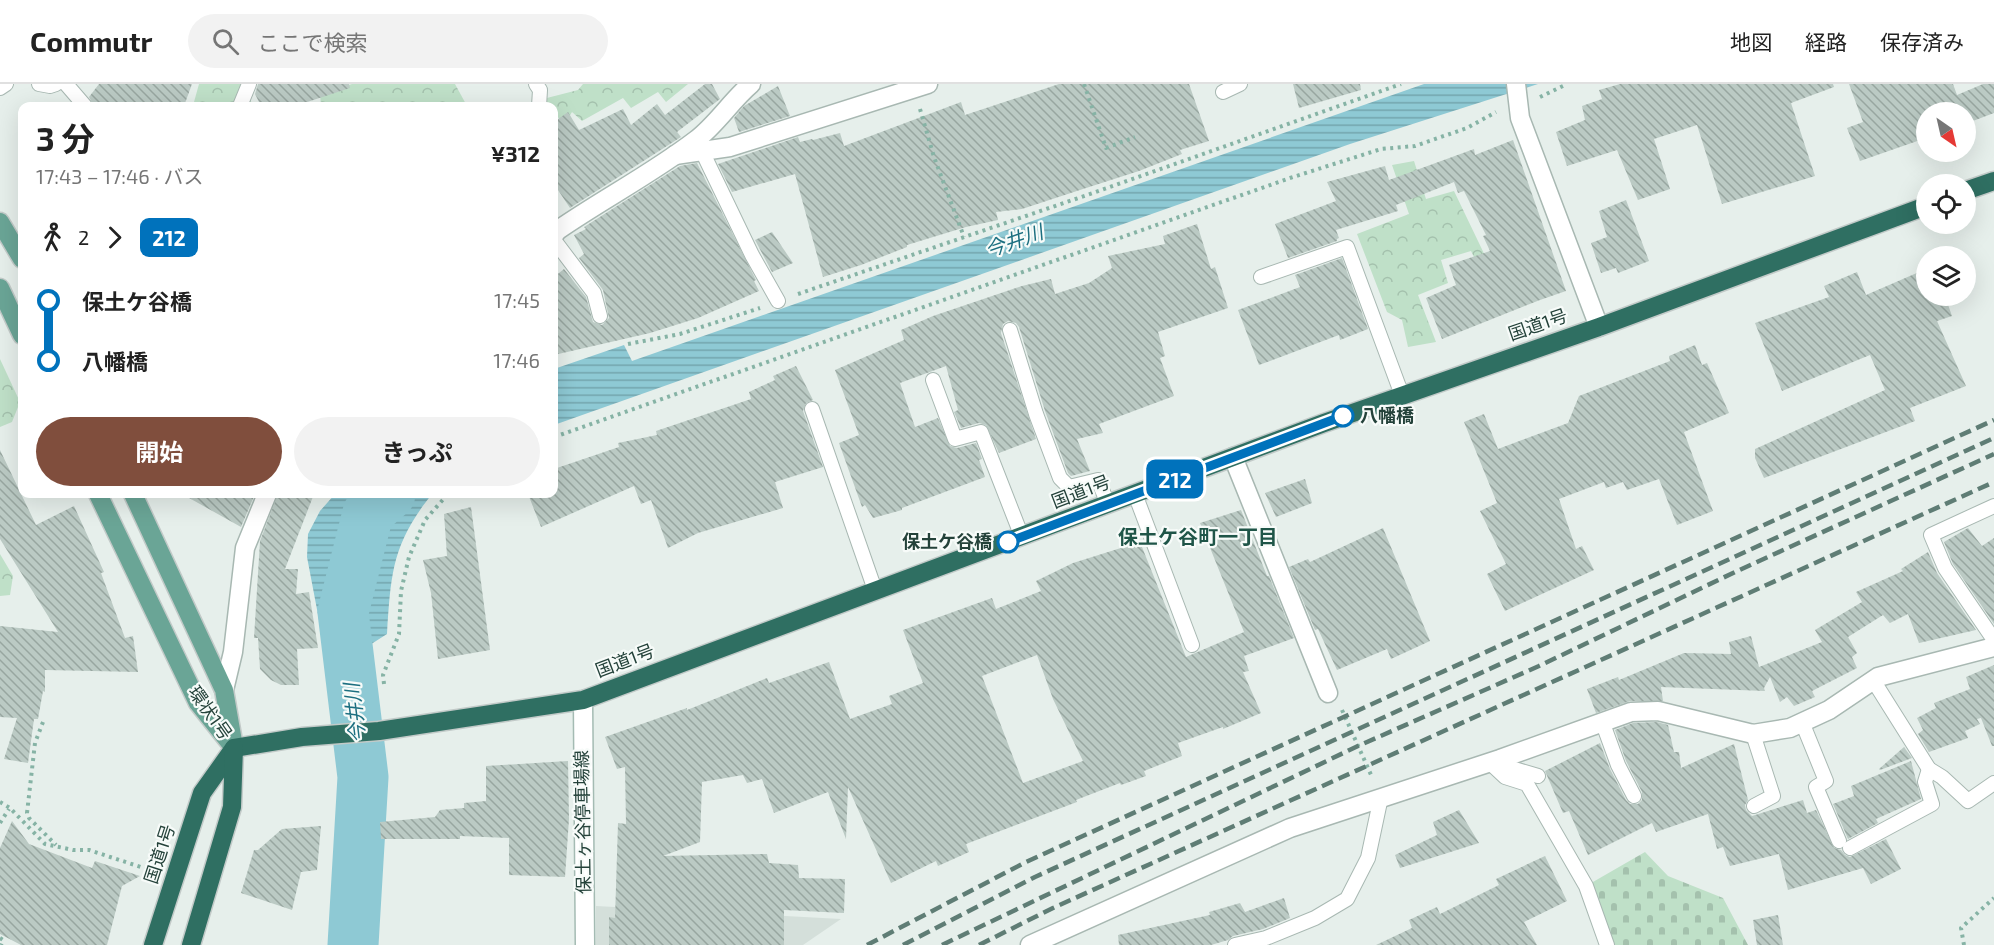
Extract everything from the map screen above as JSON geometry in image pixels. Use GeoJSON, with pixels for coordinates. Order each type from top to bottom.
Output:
{"type":"FeatureCollection","features":[{"type":"Feature","properties":{"kind":"highway"},"geometry":{"type":"LineString","coordinates":[[1976,187],[1994,181]]}},
{"type":"Feature","properties":{"kind":"highway","name":"国道1号"},"geometry":{"type":"LineString","coordinates":[[153,945],[202,793],[234,748],[302,737],[379,730],[583,700],[1402,394],[1599,327],[1916,210]]}},
{"type":"Feature","properties":{"kind":"highway"},"geometry":{"type":"LineString","coordinates":[[191,945],[232,807],[234,748]]}},
{"type":"Feature","properties":{"kind":"main road"},"geometry":{"type":"LineString","coordinates":[[0,222],[18,252]]}},
{"type":"Feature","properties":{"kind":"main road"},"geometry":{"type":"LineString","coordinates":[[0,288],[18,326]]}},
{"type":"Feature","properties":{"kind":"main road","name":"環状1号"},"geometry":{"type":"LineString","coordinates":[[100,498],[198,703],[234,748]]}},
{"type":"Feature","properties":{"kind":"main road","name":"環状1号"},"geometry":{"type":"LineString","coordinates":[[135,498],[224,690],[234,748]]}},
{"type":"Feature","properties":{"kind":"street"},"geometry":{"type":"LineString","coordinates":[[558,229],[699,138],[751,84]]}},
{"type":"Feature","properties":{"kind":"street"},"geometry":{"type":"LineString","coordinates":[[675,155],[730,147],[921,86]]}},
{"type":"Feature","properties":{"kind":"street"},"geometry":{"type":"LineString","coordinates":[[1517,95],[1520,118],[1599,327]]}},
{"type":"Feature","properties":{"kind":"street"},"geometry":{"type":"LineString","coordinates":[[1233,457],[1328,693]]}},
{"type":"Feature","properties":{"kind":"street"},"geometry":{"type":"LineString","coordinates":[[224,690],[233,652],[245,548],[265,498]]}},
{"type":"Feature","properties":{"kind":"street"},"geometry":{"type":"LineString","coordinates":[[1030,945],[1290,828],[1494,760],[1631,711],[1658,711],[1753,734],[1790,728],[1829,710],[1878,677],[1994,647]]}},
{"type":"Feature","properties":{"kind":"street","name":"保土ヶ谷停車場線"},"geometry":{"type":"LineString","coordinates":[[583,700],[585,945]]}},
{"type":"Feature","properties":{"kind":"lane"},"geometry":{"type":"LineString","coordinates":[[0,88],[6,84]]}},
{"type":"Feature","properties":{"kind":"lane"},"geometry":{"type":"LineString","coordinates":[[39,84],[50,86],[56,84]]}},
{"type":"Feature","properties":{"kind":"lane"},"geometry":{"type":"LineString","coordinates":[[66,84],[82,102]]}},
{"type":"Feature","properties":{"kind":"lane"},"geometry":{"type":"LineString","coordinates":[[242,102],[249,84]]}},
{"type":"Feature","properties":{"kind":"lane"},"geometry":{"type":"LineString","coordinates":[[536,84],[540,90],[539,102]]}},
{"type":"Feature","properties":{"kind":"lane"},"geometry":{"type":"LineString","coordinates":[[1223,92],[1240,84]]}},
{"type":"Feature","properties":{"kind":"lane"},"geometry":{"type":"LineString","coordinates":[[702,151],[752,255],[778,301]]}},
{"type":"Feature","properties":{"kind":"lane"},"geometry":{"type":"LineString","coordinates":[[558,233],[594,293],[600,316]]}},
{"type":"Feature","properties":{"kind":"lane"},"geometry":{"type":"LineString","coordinates":[[1261,277],[1347,247],[1402,394]]}},
{"type":"Feature","properties":{"kind":"lane"},"geometry":{"type":"LineString","coordinates":[[1010,330],[1036,414],[1060,478],[1069,487],[1098,480],[1108,504]]}},
{"type":"Feature","properties":{"kind":"lane"},"geometry":{"type":"LineString","coordinates":[[933,380],[955,439],[981,432],[1022,537]]}},
{"type":"Feature","properties":{"kind":"lane"},"geometry":{"type":"LineString","coordinates":[[812,409],[875,590]]}},
{"type":"Feature","properties":{"kind":"lane"},"geometry":{"type":"LineString","coordinates":[[1135,494],[1192,645]]}},
{"type":"Feature","properties":{"kind":"lane"},"geometry":{"type":"LineString","coordinates":[[1994,506],[1931,535],[1945,568],[1994,640]]}},
{"type":"Feature","properties":{"kind":"lane"},"geometry":{"type":"LineString","coordinates":[[1873,680],[1929,769],[1942,777],[1968,801],[1994,783]]}},
{"type":"Feature","properties":{"kind":"lane"},"geometry":{"type":"LineString","coordinates":[[1602,721],[1618,765],[1634,796]]}},
{"type":"Feature","properties":{"kind":"lane"},"geometry":{"type":"LineString","coordinates":[[1802,722],[1826,781],[1816,787],[1844,844],[1932,804],[1925,782],[1929,769]]}},
{"type":"Feature","properties":{"kind":"lane"},"geometry":{"type":"LineString","coordinates":[[1753,734],[1773,796],[1754,806]]}},
{"type":"Feature","properties":{"kind":"lane"},"geometry":{"type":"LineString","coordinates":[[1494,760],[1538,776]]}},
{"type":"Feature","properties":{"kind":"lane"},"geometry":{"type":"LineString","coordinates":[[1494,760],[1505,777],[1527,784],[1588,892],[1607,945]]}},
{"type":"Feature","properties":{"kind":"lane"},"geometry":{"type":"LineString","coordinates":[[1235,945],[1266,938],[1315,918],[1347,899],[1368,858],[1381,797]]}},
{"type":"Feature","properties":{"kind":"path"},"geometry":{"type":"LineString","coordinates":[[1084,84],[1106,148],[1136,137]]}},
{"type":"Feature","properties":{"kind":"path"},"geometry":{"type":"LineString","coordinates":[[628,344],[680,334],[1401,84]]}},
{"type":"Feature","properties":{"kind":"path"},"geometry":{"type":"LineString","coordinates":[[921,86],[934,157],[964,237]]}},
{"type":"Feature","properties":{"kind":"path"},"geometry":{"type":"LineString","coordinates":[[558,436],[1290,178],[1381,149],[1415,146],[1467,128],[1517,95]]}},
{"type":"Feature","properties":{"kind":"path"},"geometry":{"type":"LineString","coordinates":[[384,684],[383,675],[399,634],[401,591],[409,557],[425,520],[444,498]]}},
{"type":"Feature","properties":{"kind":"path"},"geometry":{"type":"LineString","coordinates":[[1328,693],[1339,703],[1381,797]]}},
{"type":"Feature","properties":{"kind":"path"},"geometry":{"type":"LineString","coordinates":[[43,722],[35,743],[27,813],[29,818],[58,847]]}},
{"type":"Feature","properties":{"kind":"path"},"geometry":{"type":"LineString","coordinates":[[0,802],[10,808],[45,844],[73,850],[89,850],[150,870]]}},
{"type":"Feature","properties":{"kind":"path"},"geometry":{"type":"LineString","coordinates":[[0,823],[10,808]]}},
{"type":"Feature","properties":{"kind":"path"},"geometry":{"type":"LineString","coordinates":[[1964,945],[1961,928],[1994,898]]}},
{"type":"Feature","properties":{"kind":"path"},"geometry":{"type":"LineString","coordinates":[[0,938],[3,940],[1,945]]}},
{"type":"Feature","properties":{"kind":"shaded area"},"geometry":{"type":"Polygon","coordinates":[[[596,906],[841,919],[803,945],[596,945],[596,906]]]}},
{"type":"Feature","properties":{"kind":"green space"},"geometry":{"type":"Polygon","coordinates":[[[199,84],[251,84],[245,88],[251,102],[194,102],[199,84]]]}},
{"type":"Feature","properties":{"kind":"green space"},"geometry":{"type":"Polygon","coordinates":[[[352,84],[455,84],[465,102],[321,102],[320,94],[352,84]]]}},
{"type":"Feature","properties":{"kind":"green space"},"geometry":{"type":"Polygon","coordinates":[[[583,84],[688,84],[666,102],[658,92],[631,108],[623,98],[582,121],[572,112],[564,125],[558,117],[558,102],[546,102],[543,99],[578,90],[583,84]]]}},
{"type":"Feature","properties":{"kind":"green space"},"geometry":{"type":"Polygon","coordinates":[[[1414,161],[1426,199],[1454,191],[1490,266],[1480,269],[1471,251],[1441,260],[1448,283],[1418,295],[1436,342],[1408,347],[1402,320],[1387,312],[1357,234],[1409,214],[1392,165],[1414,161]]]}},
{"type":"Feature","properties":{"kind":"green space"},"geometry":{"type":"Polygon","coordinates":[[[0,359],[18,398],[18,407],[12,422],[0,427],[0,359]]]}},
{"type":"Feature","properties":{"kind":"green space"},"geometry":{"type":"Polygon","coordinates":[[[0,554],[13,576],[10,595],[0,596],[0,554]]]}},
{"type":"Feature","properties":{"kind":"green space"},"geometry":{"type":"Polygon","coordinates":[[[1645,852],[1668,876],[1723,898],[1748,945],[1607,945],[1586,886],[1645,852]]]}},
{"type":"Feature","properties":{"kind":"water"},"geometry":{"type":"Polygon","coordinates":[[[1424,84],[1538,84],[1350,144],[558,424],[558,368],[624,345],[632,361],[1424,84]]]}},
{"type":"Feature","properties":{"kind":"water"},"geometry":{"type":"Polygon","coordinates":[[[331,498],[429,498],[409,528],[396,560],[392,576],[387,634],[365,648],[370,678],[331,683],[307,557],[308,534],[320,511],[331,498]]]}},
{"type":"Feature","properties":{"kind":"building"},"geometry":{"type":"Polygon","coordinates":[[[99,84],[192,84],[185,102],[92,102],[89,97],[99,84]]]}},
{"type":"Feature","properties":{"kind":"building"},"geometry":{"type":"Polygon","coordinates":[[[258,84],[349,84],[350,88],[307,102],[259,102],[255,94],[258,84]]]}},
{"type":"Feature","properties":{"kind":"building"},"geometry":{"type":"Polygon","coordinates":[[[705,84],[712,84],[720,99],[677,132],[681,137],[570,208],[558,190],[558,119],[568,112],[579,130],[623,109],[631,125],[657,104],[665,115],[705,84]]]}},
{"type":"Feature","properties":{"kind":"building"},"geometry":{"type":"Polygon","coordinates":[[[1059,84],[1189,84],[1209,141],[1180,150],[1182,154],[1139,171],[1022,209],[996,212],[998,220],[907,245],[907,247],[861,265],[823,277],[795,174],[732,192],[718,164],[798,137],[800,142],[840,133],[844,146],[961,102],[965,115],[1059,84]]]}},
{"type":"Feature","properties":{"kind":"building"},"geometry":{"type":"Polygon","coordinates":[[[1293,84],[1360,84],[1361,90],[1299,108],[1293,84]]]}},
{"type":"Feature","properties":{"kind":"building"},"geometry":{"type":"Polygon","coordinates":[[[1620,84],[1833,84],[1834,87],[1791,103],[1815,176],[1722,204],[1697,125],[1654,139],[1670,189],[1638,200],[1617,150],[1567,166],[1556,132],[1585,120],[1582,106],[1602,99],[1599,90],[1620,84]]]}},
{"type":"Feature","properties":{"kind":"building"},"geometry":{"type":"Polygon","coordinates":[[[1849,84],[1953,84],[1957,95],[1983,84],[1994,84],[1994,113],[1976,120],[1976,102],[1916,102],[1916,141],[1860,161],[1847,128],[1863,122],[1849,84]]]}},
{"type":"Feature","properties":{"kind":"building"},"geometry":{"type":"Polygon","coordinates":[[[778,86],[790,116],[739,132],[734,118],[744,106],[778,86]]]}},
{"type":"Feature","properties":{"kind":"building"},"geometry":{"type":"Polygon","coordinates":[[[1513,140],[1566,291],[1442,339],[1426,298],[1456,285],[1449,265],[1490,251],[1483,236],[1486,235],[1464,191],[1458,193],[1454,182],[1396,205],[1398,211],[1336,230],[1339,238],[1337,241],[1288,258],[1275,224],[1336,201],[1327,182],[1385,166],[1389,180],[1474,149],[1475,155],[1513,140]]]}},
{"type":"Feature","properties":{"kind":"building"},"geometry":{"type":"Polygon","coordinates":[[[697,163],[756,280],[754,281],[759,291],[698,318],[650,333],[558,354],[558,274],[564,269],[586,297],[593,322],[602,325],[609,318],[603,290],[579,258],[584,254],[574,235],[680,166],[697,163]]]}},
{"type":"Feature","properties":{"kind":"building"},"geometry":{"type":"Polygon","coordinates":[[[1626,200],[1649,261],[1618,273],[1616,268],[1601,273],[1591,243],[1607,237],[1599,211],[1626,200]]]}},
{"type":"Feature","properties":{"kind":"building"},"geometry":{"type":"Polygon","coordinates":[[[1197,224],[1211,269],[1215,267],[1228,308],[1158,332],[1165,356],[1160,358],[1174,396],[1099,424],[1103,433],[1077,439],[1090,471],[1071,476],[1068,473],[1045,411],[1019,327],[1016,323],[1008,321],[1003,324],[1001,333],[1036,439],[999,453],[986,425],[979,423],[961,428],[954,412],[958,410],[946,366],[900,383],[915,427],[938,418],[950,446],[957,448],[976,443],[985,477],[902,508],[902,510],[873,518],[865,505],[862,507],[839,443],[859,435],[835,370],[904,340],[901,330],[933,316],[1022,286],[1051,279],[1055,294],[1089,283],[1112,268],[1108,256],[1165,244],[1163,236],[1197,224]]]}},
{"type":"Feature","properties":{"kind":"building"},"geometry":{"type":"Polygon","coordinates":[[[772,232],[793,263],[772,272],[755,240],[772,232]]]}},
{"type":"Feature","properties":{"kind":"building"},"geometry":{"type":"Polygon","coordinates":[[[1342,258],[1368,329],[1340,340],[1339,335],[1259,365],[1238,310],[1300,287],[1295,275],[1342,258]]]}},
{"type":"Feature","properties":{"kind":"building"},"geometry":{"type":"Polygon","coordinates":[[[1857,272],[1866,295],[1916,273],[1916,306],[1948,306],[1952,316],[1937,321],[1966,386],[1910,408],[1915,421],[1764,478],[1755,458],[1755,449],[1885,390],[1870,355],[1782,391],[1755,323],[1829,297],[1824,286],[1857,272]]]}},
{"type":"Feature","properties":{"kind":"building"},"geometry":{"type":"Polygon","coordinates":[[[1695,345],[1702,365],[1707,363],[1729,413],[1684,432],[1713,511],[1677,525],[1659,479],[1627,490],[1623,482],[1606,488],[1604,482],[1559,499],[1576,549],[1582,546],[1594,570],[1505,611],[1487,574],[1506,564],[1480,511],[1497,503],[1464,422],[1484,414],[1498,449],[1568,423],[1579,396],[1670,361],[1669,356],[1695,345]]]}},
{"type":"Feature","properties":{"kind":"building"},"geometry":{"type":"Polygon","coordinates":[[[796,366],[813,400],[806,403],[803,411],[823,467],[775,482],[783,508],[698,533],[668,548],[651,500],[641,504],[634,486],[541,527],[530,498],[558,498],[558,468],[619,447],[618,443],[657,435],[656,431],[751,399],[749,392],[775,380],[773,376],[796,366]]]}},
{"type":"Feature","properties":{"kind":"building"},"geometry":{"type":"Polygon","coordinates":[[[0,450],[18,488],[18,498],[23,498],[36,525],[74,506],[104,572],[101,573],[125,638],[133,636],[138,672],[45,670],[45,692],[43,691],[38,719],[34,719],[28,763],[4,759],[17,718],[0,717],[0,626],[58,632],[0,539],[0,450]]]}},
{"type":"Feature","properties":{"kind":"building"},"geometry":{"type":"Polygon","coordinates":[[[1305,479],[1312,503],[1276,517],[1265,493],[1305,479]]]}},
{"type":"Feature","properties":{"kind":"building"},"geometry":{"type":"Polygon","coordinates":[[[189,498],[253,498],[241,527],[189,498]]]}},
{"type":"Feature","properties":{"kind":"building"},"geometry":{"type":"Polygon","coordinates":[[[276,498],[312,498],[285,569],[298,569],[296,594],[309,592],[318,648],[297,649],[299,685],[281,685],[271,680],[260,669],[258,638],[254,638],[260,541],[276,498]]]}},
{"type":"Feature","properties":{"kind":"building"},"geometry":{"type":"Polygon","coordinates":[[[471,507],[490,650],[438,659],[431,593],[423,560],[447,556],[444,514],[471,507]]]}},
{"type":"Feature","properties":{"kind":"building"},"geometry":{"type":"Polygon","coordinates":[[[1241,510],[1294,638],[1244,656],[1249,671],[1243,672],[1261,713],[1223,729],[1223,727],[1178,743],[1182,756],[1144,771],[1146,776],[1121,785],[1120,783],[1076,800],[1077,802],[966,844],[969,852],[938,866],[936,861],[891,883],[848,787],[846,839],[828,792],[774,813],[762,779],[747,783],[743,775],[702,782],[700,842],[663,856],[767,854],[769,863],[798,865],[799,878],[845,879],[844,913],[784,910],[784,945],[609,945],[609,917],[615,918],[618,823],[626,824],[625,767],[617,769],[605,737],[687,708],[687,710],[767,678],[769,683],[829,662],[850,719],[892,704],[889,696],[923,683],[903,630],[992,598],[996,609],[1041,591],[1036,581],[1073,563],[1140,542],[1186,657],[1244,632],[1200,523],[1241,510]],[[1037,655],[982,676],[1023,783],[1083,761],[1053,699],[1037,655]]]}},
{"type":"Feature","properties":{"kind":"building"},"geometry":{"type":"Polygon","coordinates":[[[1383,528],[1430,641],[1391,659],[1387,649],[1337,670],[1318,629],[1315,630],[1289,567],[1308,559],[1310,562],[1383,528]]]}},
{"type":"Feature","properties":{"kind":"building"},"geometry":{"type":"Polygon","coordinates":[[[1968,528],[1982,546],[1994,538],[1994,624],[1953,564],[1944,542],[1968,528]]]}},
{"type":"Feature","properties":{"kind":"building"},"geometry":{"type":"Polygon","coordinates":[[[1928,552],[1937,573],[1976,630],[1919,643],[1908,614],[1890,623],[1883,615],[1848,637],[1857,653],[1852,657],[1857,668],[1812,691],[1815,697],[1794,706],[1787,697],[1780,702],[1770,677],[1764,688],[1765,691],[1661,687],[1663,701],[1630,701],[1596,713],[1587,689],[1618,677],[1619,680],[1684,653],[1731,654],[1729,642],[1751,636],[1759,667],[1822,642],[1815,630],[1862,602],[1856,592],[1903,571],[1901,569],[1928,552]]]}},
{"type":"Feature","properties":{"kind":"building"},"geometry":{"type":"Polygon","coordinates":[[[1994,665],[1994,746],[1992,746],[1981,718],[1977,719],[1980,724],[1965,731],[1968,738],[1929,752],[1918,734],[1923,730],[1917,718],[1936,708],[1934,703],[1970,689],[1966,677],[1994,665]]]}},
{"type":"Feature","properties":{"kind":"building"},"geometry":{"type":"Polygon","coordinates":[[[1657,722],[1668,725],[1674,752],[1679,752],[1681,768],[1734,744],[1748,800],[1745,805],[1746,810],[1752,816],[1803,800],[1807,813],[1816,810],[1834,848],[1850,857],[1886,839],[1901,869],[1871,884],[1863,868],[1788,890],[1779,854],[1730,866],[1723,847],[1717,849],[1708,814],[1656,832],[1652,823],[1588,855],[1569,811],[1563,813],[1545,771],[1600,743],[1626,800],[1630,804],[1638,804],[1642,800],[1642,792],[1626,761],[1615,730],[1633,723],[1657,722]]]}},
{"type":"Feature","properties":{"kind":"building"},"geometry":{"type":"Polygon","coordinates":[[[1904,747],[1912,758],[1879,769],[1904,747]]]}},
{"type":"Feature","properties":{"kind":"building"},"geometry":{"type":"Polygon","coordinates":[[[568,761],[569,819],[565,877],[509,875],[509,838],[460,836],[460,839],[381,839],[380,822],[435,817],[440,810],[464,808],[464,803],[486,801],[486,766],[568,761]]]}},
{"type":"Feature","properties":{"kind":"building"},"geometry":{"type":"Polygon","coordinates":[[[1911,761],[1921,799],[1876,819],[1878,823],[1848,839],[1833,804],[1854,796],[1851,786],[1911,761]]]}},
{"type":"Feature","properties":{"kind":"building"},"geometry":{"type":"Polygon","coordinates":[[[1459,810],[1479,843],[1400,868],[1395,855],[1437,835],[1433,822],[1459,810]]]}},
{"type":"Feature","properties":{"kind":"building"},"geometry":{"type":"Polygon","coordinates":[[[12,821],[29,844],[92,868],[95,861],[140,876],[122,886],[107,945],[21,945],[0,934],[0,848],[12,821]]]}},
{"type":"Feature","properties":{"kind":"building"},"geometry":{"type":"Polygon","coordinates":[[[321,826],[317,870],[301,872],[292,910],[241,893],[254,850],[258,850],[282,829],[321,826]]]}},
{"type":"Feature","properties":{"kind":"building"},"geometry":{"type":"Polygon","coordinates":[[[1545,856],[1567,901],[1524,922],[1537,945],[1376,945],[1412,928],[1409,920],[1437,907],[1440,914],[1499,885],[1496,879],[1545,856]]]}},
{"type":"Feature","properties":{"kind":"building"},"geometry":{"type":"Polygon","coordinates":[[[1284,898],[1290,918],[1211,945],[1119,945],[1118,935],[1210,915],[1209,912],[1240,903],[1245,912],[1284,898]]]}},
{"type":"Feature","properties":{"kind":"building"},"geometry":{"type":"Polygon","coordinates":[[[1778,915],[1783,945],[1757,945],[1753,920],[1778,915]]]}},
{"type":"Feature","properties":{"kind":"waterway","name":"今井川"},"geometry":{"type":"LineString","coordinates":[[353,945],[363,777],[343,612],[368,513],[385,498]]}},
{"type":"Feature","properties":{"kind":"railway"},"geometry":{"type":"LineString","coordinates":[[867,945],[1026,862],[1994,420]]}},
{"type":"Feature","properties":{"kind":"railway"},"geometry":{"type":"LineString","coordinates":[[903,945],[1035,877],[1994,438]]}},
{"type":"Feature","properties":{"kind":"railway"},"geometry":{"type":"LineString","coordinates":[[942,945],[1358,746],[1539,666],[1735,572],[1994,454]]}},
{"type":"Feature","properties":{"kind":"railway"},"geometry":{"type":"LineString","coordinates":[[979,945],[1053,908],[1994,482]]}},
{"type":"Feature","properties":{"kind":"bus line","name":"212"},"geometry":{"type":"LineString","coordinates":[[1008,542],[1343,416]]}},
{"type":"Feature","properties":{"kind":"place","name":"八幡橋"},"geometry":{"type":"Point","coordinates":[1343,416]}},
{"type":"Feature","properties":{"kind":"place","name":"保土ケ谷橋"},"geometry":{"type":"Point","coordinates":[1008,542]}},
{"type":"Feature","properties":{"kind":"district","name":"保土ケ谷町一丁目"},"geometry":{"type":"Point","coordinates":[1198,537]}}]}
